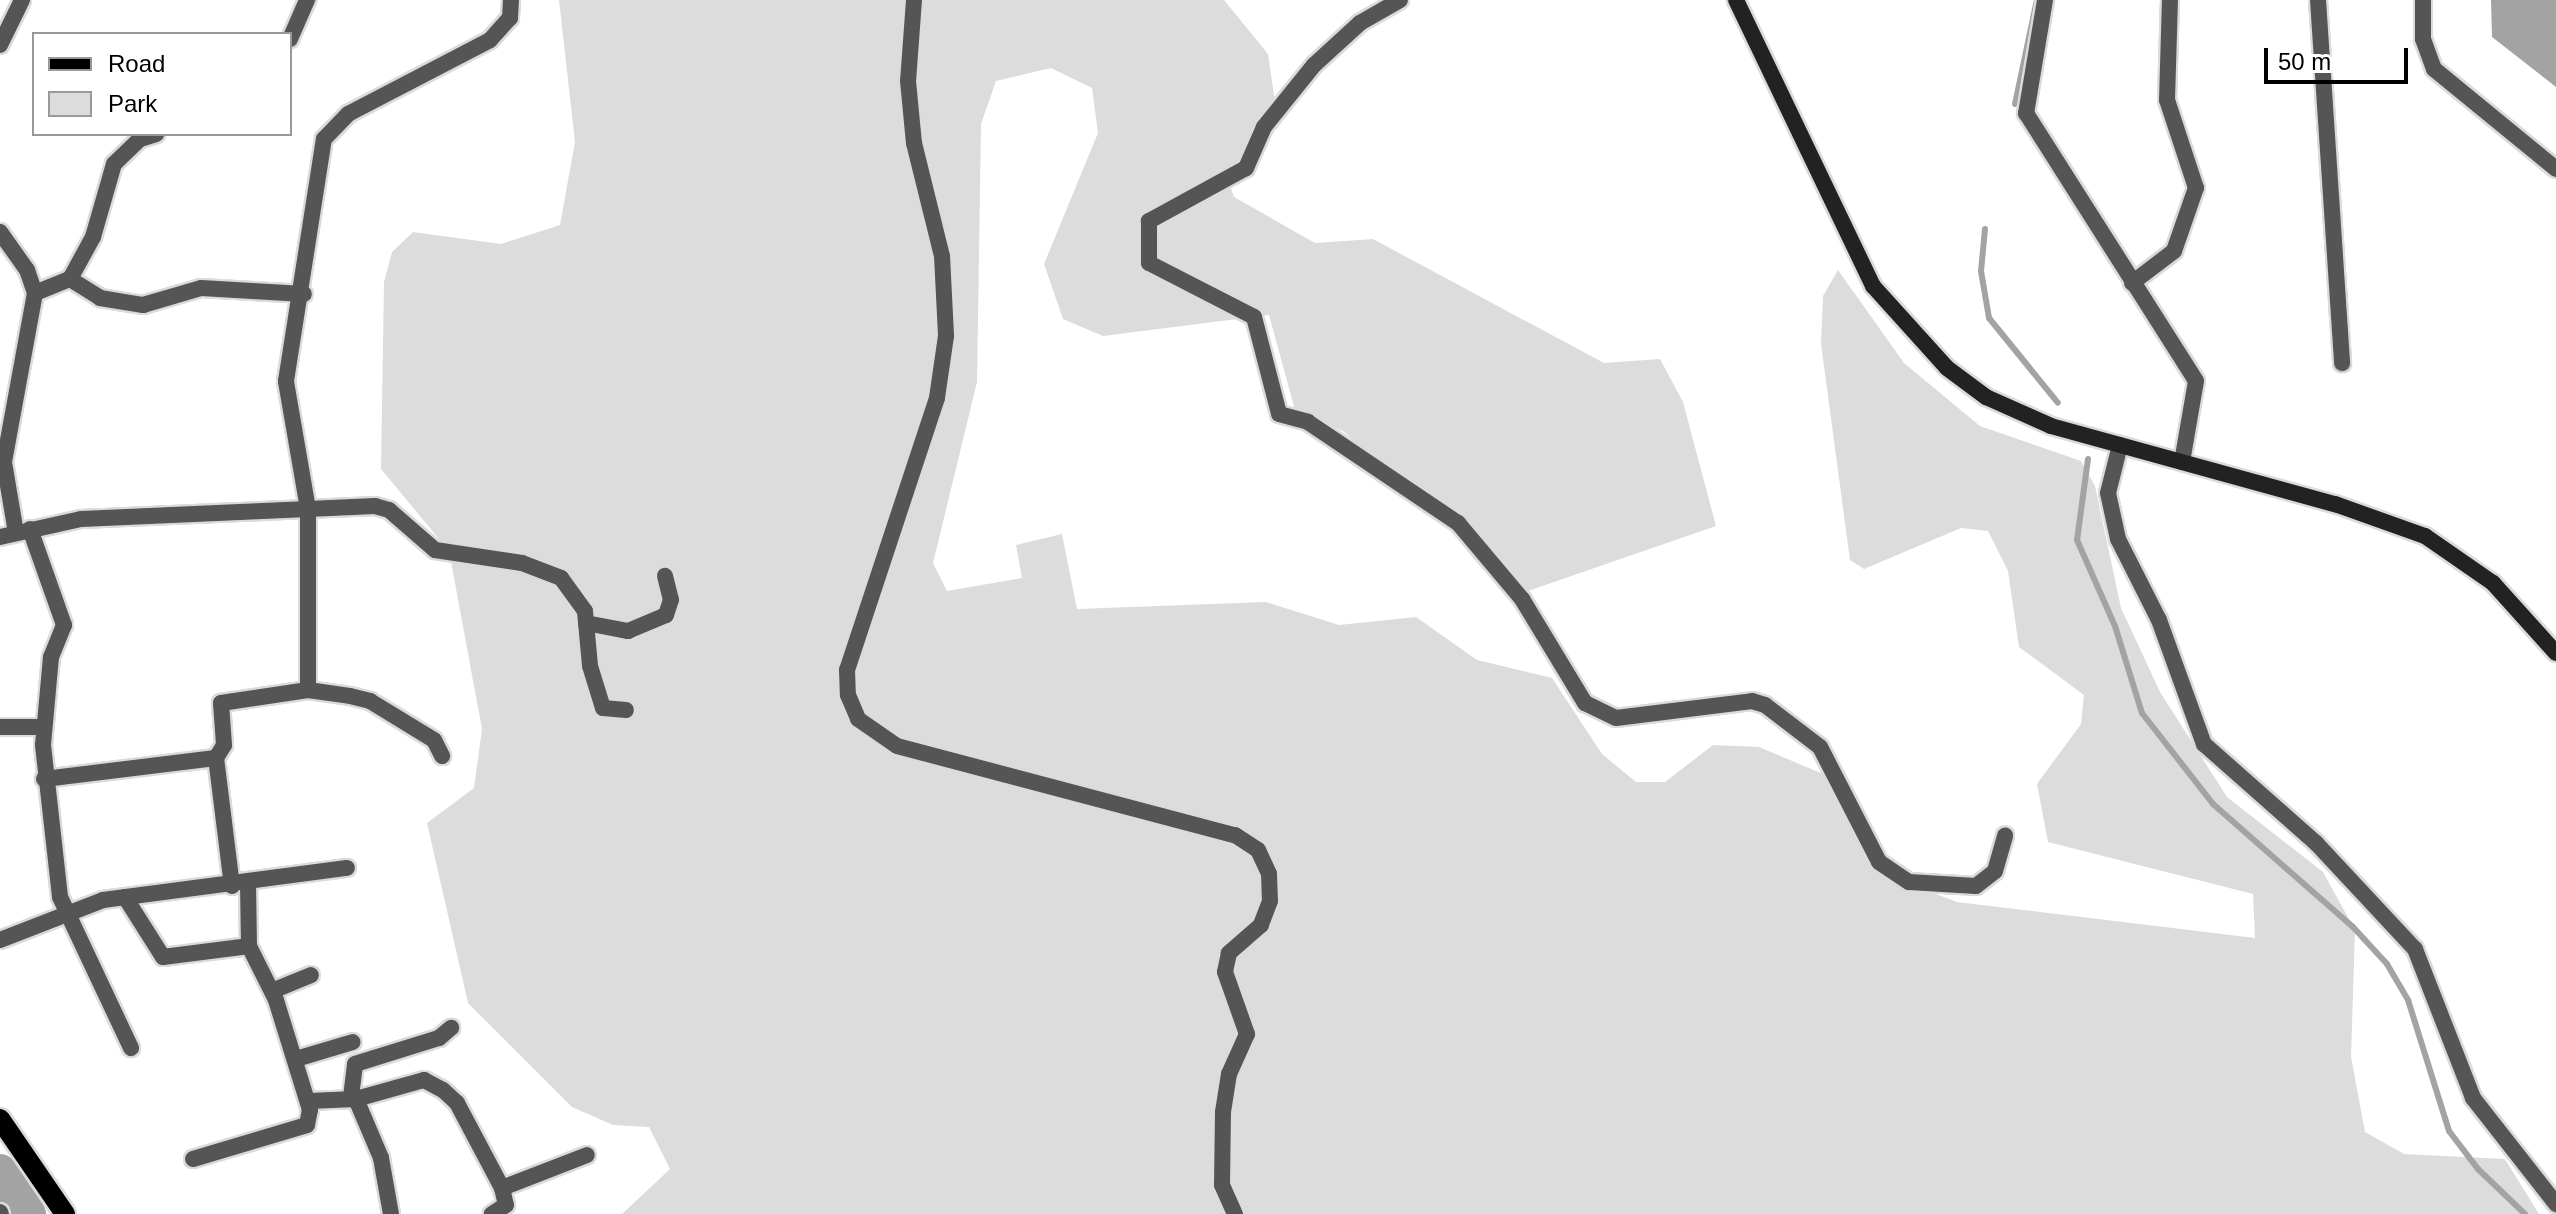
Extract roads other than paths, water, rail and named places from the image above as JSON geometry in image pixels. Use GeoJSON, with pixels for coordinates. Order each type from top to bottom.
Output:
{"type":"FeatureCollection","features":[{"type":"Feature","properties":{"kind":"main road"},"geometry":{"type":"LineString","coordinates":[[0,1119],[65,1214]]}},
{"type":"Feature","properties":{"kind":"street"},"geometry":{"type":"LineString","coordinates":[[0,45],[22,0]]}},
{"type":"Feature","properties":{"kind":"street"},"geometry":{"type":"LineString","coordinates":[[292,34],[307,0]]}},
{"type":"Feature","properties":{"kind":"street"},"geometry":{"type":"LineString","coordinates":[[308,690],[308,509],[286,381],[304,294],[328,130],[416,75],[449,66],[490,40],[510,18],[511,0]]}},
{"type":"Feature","properties":{"kind":"street"},"geometry":{"type":"LineString","coordinates":[[914,0],[909,97],[942,256],[946,336],[937,398],[847,670],[848,695],[858,719],[897,746],[1235,835],[1258,850],[1269,874],[1270,901],[1261,925],[1229,953],[1225,972],[1247,1034],[1229,1074],[1223,1112],[1222,1185],[1235,1214]]}},
{"type":"Feature","properties":{"kind":"street"},"geometry":{"type":"LineString","coordinates":[[1400,0],[1360,23],[1314,65],[1264,127],[1246,168],[1149,221],[1149,263],[1254,317],[1279,414],[1308,422],[1458,523],[1522,599],[1585,703],[1616,718],[1752,701],[1765,705],[1820,747],[1879,862],[1909,882],[1976,886],[1995,871],[2005,835]]}},
{"type":"Feature","properties":{"kind":"street"},"geometry":{"type":"LineString","coordinates":[[1736,0],[1861,263],[1904,327],[1986,397],[2037,421],[2425,536],[2493,583],[2556,653]]}},
{"type":"Feature","properties":{"kind":"street"},"geometry":{"type":"LineString","coordinates":[[2045,0],[2026,113],[2196,381],[2182,462]]}},
{"type":"Feature","properties":{"kind":"street"},"geometry":{"type":"LineString","coordinates":[[2132,283],[2174,251],[2196,188],[2167,100],[2170,0]]}},
{"type":"Feature","properties":{"kind":"street"},"geometry":{"type":"LineString","coordinates":[[2318,0],[2342,363]]}},
{"type":"Feature","properties":{"kind":"street"},"geometry":{"type":"LineString","coordinates":[[2423,0],[2423,39],[2434,69],[2556,169]]}},
{"type":"Feature","properties":{"kind":"street"},"geometry":{"type":"LineString","coordinates":[[35,293],[70,279],[93,237],[114,164],[140,139],[150,136]]}},
{"type":"Feature","properties":{"kind":"street"},"geometry":{"type":"LineString","coordinates":[[0,232],[27,270],[35,293],[4,462],[15,533],[64,625],[51,657],[44,727],[44,779],[60,897],[71,909],[131,1048]]}},
{"type":"Feature","properties":{"kind":"street"},"geometry":{"type":"LineString","coordinates":[[70,279],[100,298],[143,305],[201,288],[304,294]]}},
{"type":"Feature","properties":{"kind":"street"},"geometry":{"type":"LineString","coordinates":[[2120,445],[2108,493],[2118,539],[2159,620],[2204,744],[2316,843],[2415,949],[2473,1098],[2556,1204]]}},
{"type":"Feature","properties":{"kind":"street"},"geometry":{"type":"LineString","coordinates":[[15,533],[81,519],[375,506],[389,510],[435,550],[522,563],[561,578],[586,623],[603,708],[626,710]]}},
{"type":"Feature","properties":{"kind":"street"},"geometry":{"type":"LineString","coordinates":[[586,623],[628,631],[666,615],[671,600],[665,576]]}},
{"type":"Feature","properties":{"kind":"street"},"geometry":{"type":"LineString","coordinates":[[193,1159],[307,1125],[309,1101],[272,991],[249,946],[216,758],[224,745],[221,703],[308,690],[370,701],[387,717],[434,740],[442,756]]}},
{"type":"Feature","properties":{"kind":"street"},"geometry":{"type":"LineString","coordinates":[[0,727],[44,727]]}},
{"type":"Feature","properties":{"kind":"street"},"geometry":{"type":"LineString","coordinates":[[44,779],[216,758]]}},
{"type":"Feature","properties":{"kind":"street"},"geometry":{"type":"LineString","coordinates":[[0,940],[71,909],[125,897],[240,886],[347,868]]}},
{"type":"Feature","properties":{"kind":"street"},"geometry":{"type":"LineString","coordinates":[[125,897],[163,957],[249,946]]}},
{"type":"Feature","properties":{"kind":"street"},"geometry":{"type":"LineString","coordinates":[[272,991],[311,975]]}},
{"type":"Feature","properties":{"kind":"street"},"geometry":{"type":"LineString","coordinates":[[391,1214],[381,1158],[353,1098],[355,1064],[439,1038],[451,1028]]}},
{"type":"Feature","properties":{"kind":"street"},"geometry":{"type":"LineString","coordinates":[[296,1059],[353,1042]]}},
{"type":"Feature","properties":{"kind":"street"},"geometry":{"type":"LineString","coordinates":[[309,1101],[353,1098],[431,1080],[457,1103],[502,1188],[506,1205],[492,1214]]}},
{"type":"Feature","properties":{"kind":"street"},"geometry":{"type":"LineString","coordinates":[[502,1188],[587,1155]]}},
{"type":"Feature","properties":{"kind":"waterway"},"geometry":{"type":"LineString","coordinates":[[2015,104],[2037,0]]}},
{"type":"Feature","properties":{"kind":"waterway"},"geometry":{"type":"LineString","coordinates":[[1985,229],[1981,271],[1989,318],[2058,403]]}},
{"type":"Feature","properties":{"kind":"waterway"},"geometry":{"type":"LineString","coordinates":[[2088,459],[2077,540],[2115,626],[2142,713],[2213,804],[2353,927],[2387,964],[2408,1000],[2449,1131],[2478,1169],[2525,1214]]}},
{"type":"Feature","properties":{"kind":"waterway"},"geometry":{"type":"LineString","coordinates":[[0,1171],[29,1214]]}}]}
